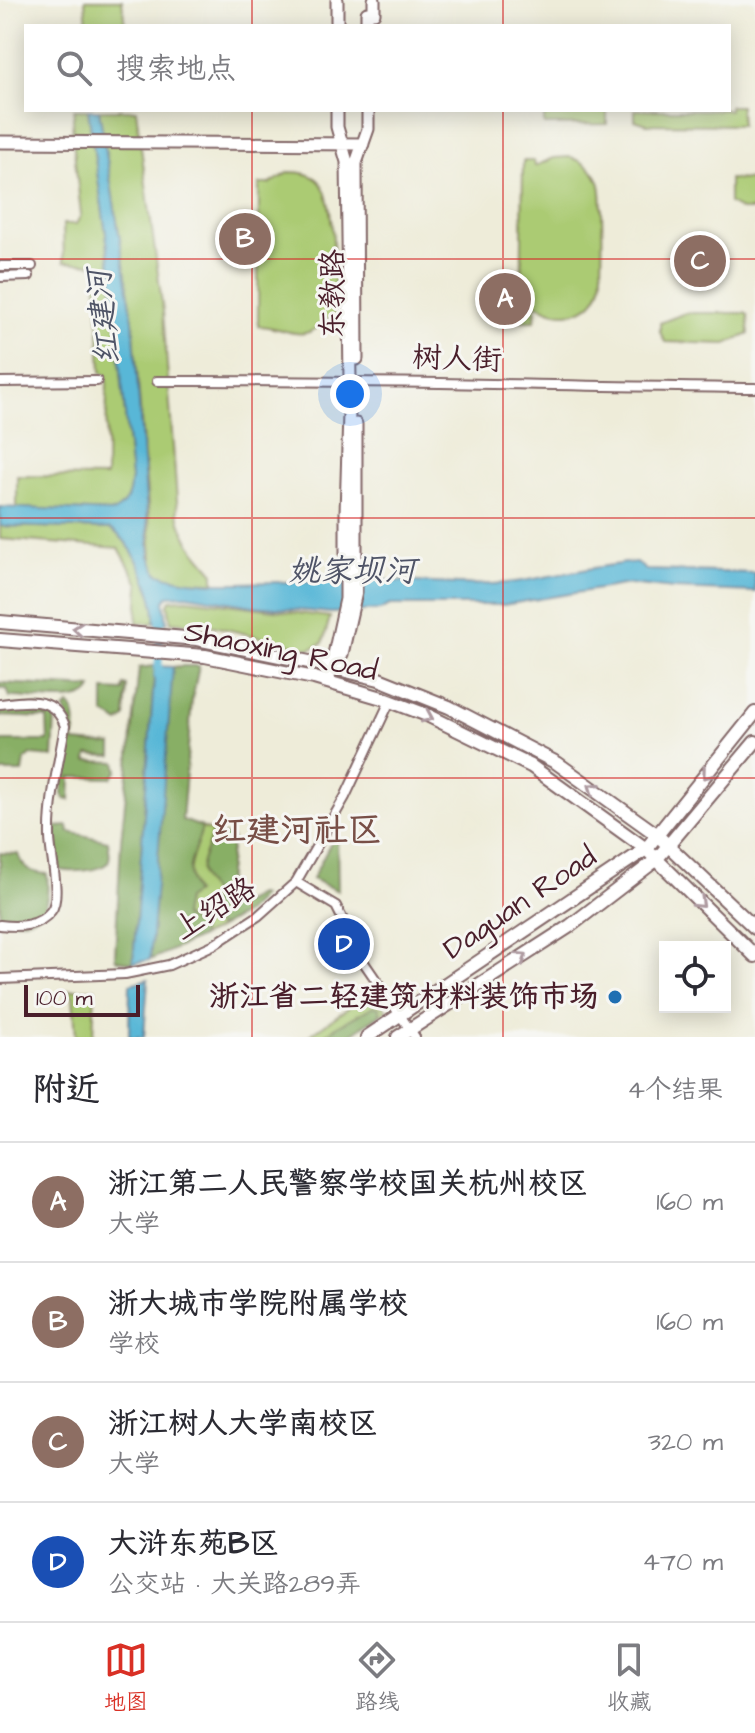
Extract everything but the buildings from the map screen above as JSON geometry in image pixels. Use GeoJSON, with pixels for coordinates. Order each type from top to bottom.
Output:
{"type":"FeatureCollection","features":[{"type":"Feature","properties":{"kind":"main road","name":"Shaoxing Road"},"geometry":{"type":"LineString","coordinates":[[0,622],[197,639],[379,679],[449,707],[557,763],[656,834],[755,928]]}},
{"type":"Feature","properties":{"kind":"main road","name":"Shaoxing Road"},"geometry":{"type":"LineString","coordinates":[[0,640],[205,656],[328,682],[427,715],[531,766],[646,849],[755,956]]}},
{"type":"Feature","properties":{"kind":"main road","name":"Daguan Road"},"geometry":{"type":"LineString","coordinates":[[367,1037],[646,849],[755,713]]}},
{"type":"Feature","properties":{"kind":"main road","name":"Daguan Road"},"geometry":{"type":"LineString","coordinates":[[398,1037],[412,1033],[570,926],[656,860],[755,742]]}},
{"type":"Feature","properties":{"kind":"street"},"geometry":{"type":"LineString","coordinates":[[337,0],[337,24]]}},
{"type":"Feature","properties":{"kind":"street"},"geometry":{"type":"LineString","coordinates":[[367,24],[367,13],[374,13],[374,0]]}},
{"type":"Feature","properties":{"kind":"street","name":"东教路"},"geometry":{"type":"LineString","coordinates":[[337,112],[337,127],[347,162],[354,380]]}},
{"type":"Feature","properties":{"kind":"street","name":"东教路"},"geometry":{"type":"LineString","coordinates":[[328,682],[338,652],[351,554],[346,513],[354,380],[356,163],[368,129],[368,112]]}},
{"type":"Feature","properties":{"kind":"street"},"geometry":{"type":"LineString","coordinates":[[0,142],[363,144]]}},
{"type":"Feature","properties":{"kind":"street"},"geometry":{"type":"LineString","coordinates":[[0,266],[32,266]]}},
{"type":"Feature","properties":{"kind":"street"},"geometry":{"type":"LineString","coordinates":[[0,277],[29,276]]}},
{"type":"Feature","properties":{"kind":"street","name":"树人街"},"geometry":{"type":"LineString","coordinates":[[157,381],[354,380],[755,388]]}},
{"type":"Feature","properties":{"kind":"street"},"geometry":{"type":"LineString","coordinates":[[0,382],[97,381]]}},
{"type":"Feature","properties":{"kind":"street","name":"上绍路"},"geometry":{"type":"LineString","coordinates":[[0,979],[125,974],[169,965],[225,938],[258,916],[296,882],[345,797],[390,701]]}},
{"type":"Feature","properties":{"kind":"street"},"geometry":{"type":"LineString","coordinates":[[0,704],[35,702],[52,705],[60,713],[65,726],[49,836],[57,897],[52,910],[38,922],[18,927],[0,925]]}},
{"type":"Feature","properties":{"kind":"street"},"geometry":{"type":"LineString","coordinates":[[296,882],[336,906],[365,964],[412,1033]]}},
{"type":"Feature","properties":{"kind":"green space"},"geometry":{"type":"Polygon","coordinates":[[[85,0],[122,0],[125,24],[87,24],[85,0]]]}},
{"type":"Feature","properties":{"kind":"green space"},"geometry":{"type":"Polygon","coordinates":[[[731,106],[740,106],[741,125],[647,124],[635,120],[635,112],[731,112],[731,106]]]}},
{"type":"Feature","properties":{"kind":"green space"},"geometry":{"type":"Polygon","coordinates":[[[74,112],[88,112],[112,275],[131,478],[127,498],[113,512],[17,508],[17,476],[106,477],[107,376],[101,373],[96,264],[64,262],[63,224],[76,224],[81,215],[72,130],[74,112]]]}},
{"type":"Feature","properties":{"kind":"green space"},"geometry":{"type":"Polygon","coordinates":[[[99,112],[136,112],[163,311],[178,514],[188,539],[214,573],[214,582],[173,579],[153,568],[133,320],[99,112]]]}},
{"type":"Feature","properties":{"kind":"green space"},"geometry":{"type":"Polygon","coordinates":[[[544,112],[607,112],[607,124],[544,125],[544,112]]]}},
{"type":"Feature","properties":{"kind":"green space"},"geometry":{"type":"Polygon","coordinates":[[[569,157],[588,167],[600,185],[601,285],[597,295],[584,309],[555,312],[536,303],[535,321],[521,321],[523,161],[534,161],[535,166],[554,158],[569,157]]]}},
{"type":"Feature","properties":{"kind":"green space"},"geometry":{"type":"Polygon","coordinates":[[[289,172],[305,174],[319,181],[325,191],[332,224],[335,318],[326,319],[310,332],[302,334],[258,326],[259,184],[270,184],[289,172]]]}},
{"type":"Feature","properties":{"kind":"green space"},"geometry":{"type":"Polygon","coordinates":[[[729,179],[754,180],[755,210],[741,210],[729,203],[729,179]]]}},
{"type":"Feature","properties":{"kind":"green space"},"geometry":{"type":"Polygon","coordinates":[[[685,313],[745,313],[748,315],[749,334],[726,344],[665,342],[660,323],[685,313]]]}},
{"type":"Feature","properties":{"kind":"green space"},"geometry":{"type":"Polygon","coordinates":[[[0,526],[110,529],[127,545],[142,570],[152,599],[155,623],[137,623],[139,584],[119,548],[0,539],[0,526]]]}},
{"type":"Feature","properties":{"kind":"green space"},"geometry":{"type":"Polygon","coordinates":[[[187,599],[330,617],[323,643],[310,649],[205,624],[171,622],[168,604],[171,600],[187,599]]]}},
{"type":"Feature","properties":{"kind":"green space"},"geometry":{"type":"Polygon","coordinates":[[[155,666],[133,963],[115,957],[121,841],[139,668],[155,666]]]}},
{"type":"Feature","properties":{"kind":"green space"},"geometry":{"type":"Polygon","coordinates":[[[199,666],[192,700],[182,820],[202,827],[189,876],[195,893],[186,899],[183,916],[201,928],[201,937],[150,960],[170,692],[173,667],[199,666]]]}},
{"type":"Feature","properties":{"kind":"green space"},"geometry":{"type":"Polygon","coordinates":[[[0,683],[92,688],[79,698],[56,700],[10,697],[7,689],[0,689],[0,683]]]}},
{"type":"Feature","properties":{"kind":"green space"},"geometry":{"type":"Polygon","coordinates":[[[124,685],[127,686],[125,718],[119,723],[104,713],[104,690],[123,691],[124,685]]]}},
{"type":"Feature","properties":{"kind":"green space"},"geometry":{"type":"Polygon","coordinates":[[[69,705],[75,718],[74,742],[112,745],[112,756],[88,755],[87,761],[116,762],[118,770],[112,778],[71,777],[70,800],[62,794],[70,723],[64,709],[69,705]]]}},
{"type":"Feature","properties":{"kind":"green space"},"geometry":{"type":"Polygon","coordinates":[[[0,707],[38,707],[55,716],[53,757],[31,755],[25,760],[23,772],[0,772],[0,741],[48,741],[47,718],[0,716],[0,707]]]}},
{"type":"Feature","properties":{"kind":"green space"},"geometry":{"type":"Polygon","coordinates":[[[182,821],[232,838],[226,890],[247,912],[214,931],[176,947],[182,821]]]}},
{"type":"Feature","properties":{"kind":"green space"},"geometry":{"type":"Polygon","coordinates":[[[68,826],[69,832],[108,841],[108,862],[92,869],[60,870],[55,827],[68,826]]]}},
{"type":"Feature","properties":{"kind":"green space"},"geometry":{"type":"Polygon","coordinates":[[[212,831],[232,838],[226,890],[239,905],[262,896],[247,912],[220,927],[212,917],[212,892],[200,869],[212,831]]]}},
{"type":"Feature","properties":{"kind":"green space"},"geometry":{"type":"Polygon","coordinates":[[[337,831],[338,891],[312,879],[337,831]]]}},
{"type":"Feature","properties":{"kind":"green space"},"geometry":{"type":"Polygon","coordinates":[[[0,853],[18,854],[28,869],[47,874],[47,898],[40,913],[33,918],[0,921],[0,853]]]}},
{"type":"Feature","properties":{"kind":"green space"},"geometry":{"type":"Polygon","coordinates":[[[95,989],[93,1037],[76,1037],[73,996],[68,990],[95,989]]]}},
{"type":"Feature","properties":{"kind":"green space"},"geometry":{"type":"Polygon","coordinates":[[[372,991],[387,1010],[347,1037],[307,1037],[372,991]]]}},
{"type":"Feature","properties":{"kind":"green space"},"geometry":{"type":"Polygon","coordinates":[[[374,1006],[380,1008],[380,1014],[347,1037],[323,1037],[339,1025],[374,1006]]]}},
{"type":"Feature","properties":{"kind":"water"},"geometry":{"type":"Polygon","coordinates":[[[88,112],[99,112],[133,320],[150,556],[157,573],[187,581],[219,583],[364,580],[481,584],[515,582],[636,562],[646,570],[755,573],[755,592],[629,584],[503,605],[390,605],[380,610],[331,613],[253,606],[187,595],[168,596],[164,601],[167,623],[155,623],[152,599],[142,570],[127,545],[110,529],[0,526],[0,507],[113,512],[127,498],[131,478],[112,275],[88,112]]]}},
{"type":"Feature","properties":{"kind":"water"},"geometry":{"type":"Polygon","coordinates":[[[155,666],[173,667],[150,960],[133,963],[155,666]]]}},
{"type":"Feature","properties":{"kind":"water"},"geometry":{"type":"Polygon","coordinates":[[[148,979],[144,1037],[129,1037],[130,984],[148,979]]]}},
{"type":"Feature","properties":{"kind":"waterway","name":"红建河"},"geometry":{"type":"LineString","coordinates":[[158,676],[161,614]]}},
{"type":"Feature","properties":{"kind":"place","name":"浙大城市学院附属学校"},"geometry":{"type":"Point","coordinates":[245,239]}},
{"type":"Feature","properties":{"kind":"place","name":"浙江树人大学南校区"},"geometry":{"type":"Point","coordinates":[700,261]}},
{"type":"Feature","properties":{"kind":"place","name":"浙江第二人民警察学校国关杭州校区"},"geometry":{"type":"Point","coordinates":[505,299]}},
{"type":"Feature","properties":{"kind":"place","name":"大浒东苑B区"},"geometry":{"type":"Point","coordinates":[344,944]}},
{"type":"Feature","properties":{"kind":"place","name":"浙江省二轻建筑材料装饰市场"},"geometry":{"type":"Point","coordinates":[615,997]}},
{"type":"Feature","properties":{"kind":"district","name":"红建河社区"},"geometry":{"type":"Point","coordinates":[297,831]}},
{"type":"Feature","properties":{"kind":"water label","name":"姚家坝河"},"geometry":{"type":"Point","coordinates":[352,571]}}]}
